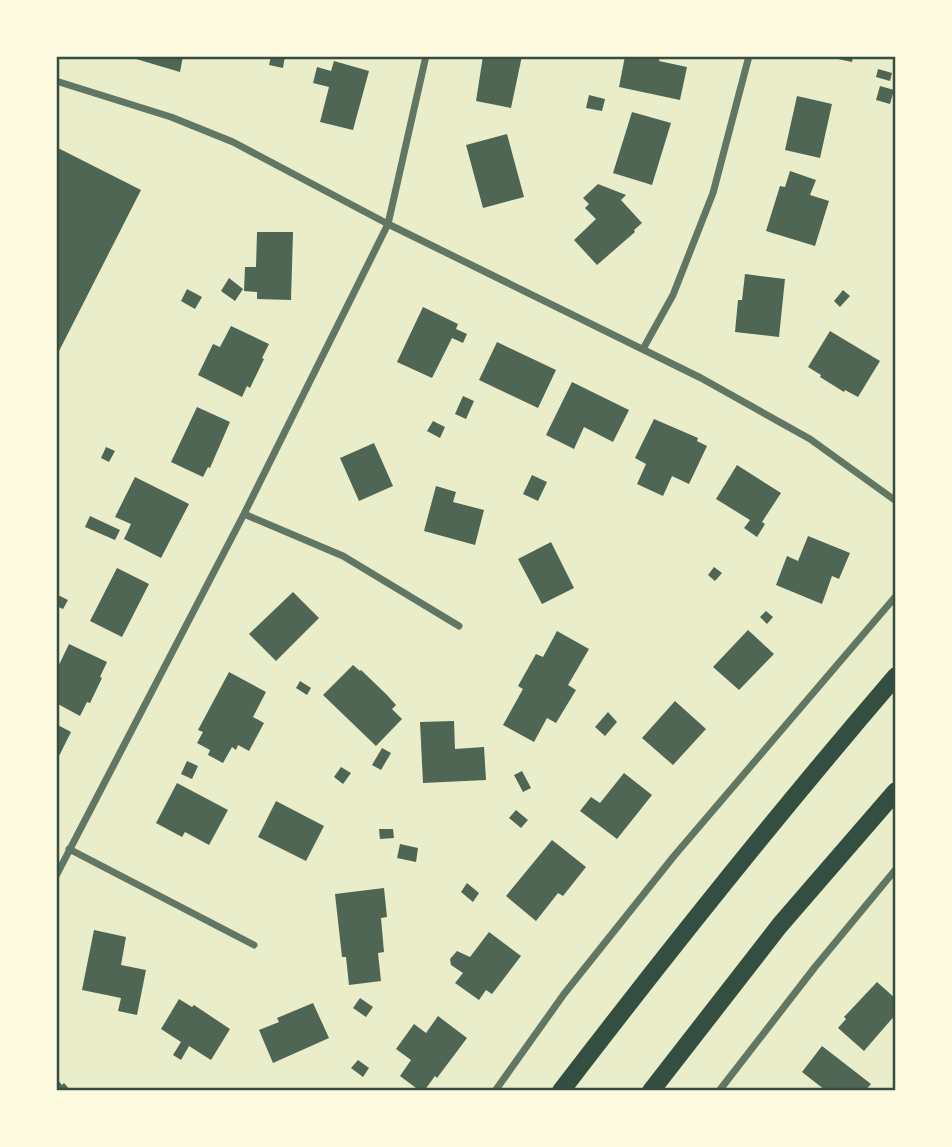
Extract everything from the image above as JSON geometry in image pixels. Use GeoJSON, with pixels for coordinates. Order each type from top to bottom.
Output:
{"type":"FeatureCollection","features":[{"type":"Feature","properties":{"kind":"main road"},"geometry":{"type":"LineString","coordinates":[[561,1091],[720,887],[896,676]]}},
{"type":"Feature","properties":{"kind":"main road"},"geometry":{"type":"LineString","coordinates":[[651,1091],[780,925],[896,791]]}},
{"type":"Feature","properties":{"kind":"street"},"geometry":{"type":"LineString","coordinates":[[56,876],[244,514],[388,224],[426,56]]}},
{"type":"Feature","properties":{"kind":"street"},"geometry":{"type":"LineString","coordinates":[[643,349],[673,295],[713,193],[749,56]]}},
{"type":"Feature","properties":{"kind":"street"},"geometry":{"type":"LineString","coordinates":[[56,82],[171,117],[233,142],[388,224],[712,384],[810,439],[896,501]]}},
{"type":"Feature","properties":{"kind":"street"},"geometry":{"type":"LineString","coordinates":[[244,514],[344,556],[459,626]]}},
{"type":"Feature","properties":{"kind":"street"},"geometry":{"type":"LineString","coordinates":[[495,1091],[564,994],[674,856],[896,596]]}},
{"type":"Feature","properties":{"kind":"street"},"geometry":{"type":"LineString","coordinates":[[69,849],[254,945]]}},
{"type":"Feature","properties":{"kind":"street"},"geometry":{"type":"LineString","coordinates":[[719,1091],[815,967],[896,869]]}},
{"type":"Feature","properties":{"kind":"building"},"geometry":{"type":"Polygon","coordinates":[[[126,56],[183,56],[180,72],[126,56]]]}},
{"type":"Feature","properties":{"kind":"building"},"geometry":{"type":"Polygon","coordinates":[[[271,56],[285,56],[283,68],[269,65],[271,56]]]}},
{"type":"Feature","properties":{"kind":"building"},"geometry":{"type":"Polygon","coordinates":[[[483,56],[522,56],[511,108],[476,101],[483,56]]]}},
{"type":"Feature","properties":{"kind":"building"},"geometry":{"type":"Polygon","coordinates":[[[625,56],[660,56],[659,61],[687,67],[680,100],[619,87],[625,56]]]}},
{"type":"Feature","properties":{"kind":"building"},"geometry":{"type":"Polygon","coordinates":[[[824,56],[853,56],[852,62],[824,56]]]}},
{"type":"Feature","properties":{"kind":"building"},"geometry":{"type":"Polygon","coordinates":[[[334,61],[369,71],[353,130],[320,122],[329,87],[313,83],[317,67],[331,71],[334,61]]]}},
{"type":"Feature","properties":{"kind":"building"},"geometry":{"type":"Polygon","coordinates":[[[878,69],[892,73],[890,81],[876,77],[878,69]]]}},
{"type":"Feature","properties":{"kind":"building"},"geometry":{"type":"Polygon","coordinates":[[[880,86],[894,90],[890,104],[876,100],[880,86]]]}},
{"type":"Feature","properties":{"kind":"building"},"geometry":{"type":"Polygon","coordinates":[[[589,95],[605,99],[602,111],[586,108],[589,95]]]}},
{"type":"Feature","properties":{"kind":"building"},"geometry":{"type":"Polygon","coordinates":[[[797,96],[832,104],[820,158],[785,150],[797,96]]]}},
{"type":"Feature","properties":{"kind":"building"},"geometry":{"type":"Polygon","coordinates":[[[632,112],[671,123],[652,185],[613,173],[632,112]]]}},
{"type":"Feature","properties":{"kind":"building"},"geometry":{"type":"Polygon","coordinates":[[[507,134],[524,197],[483,208],[466,145],[507,134]]]}},
{"type":"Feature","properties":{"kind":"building"},"geometry":{"type":"Polygon","coordinates":[[[56,147],[141,190],[56,357],[56,147]]]}},
{"type":"Feature","properties":{"kind":"building"},"geometry":{"type":"Polygon","coordinates":[[[790,171],[816,180],[810,195],[829,201],[815,246],[766,231],[780,186],[785,187],[790,171]]]}},
{"type":"Feature","properties":{"kind":"building"},"geometry":{"type":"Polygon","coordinates":[[[598,184],[626,195],[621,200],[642,223],[597,265],[574,240],[596,219],[585,208],[589,204],[583,198],[598,184]]]}},
{"type":"Feature","properties":{"kind":"building"},"geometry":{"type":"Polygon","coordinates":[[[257,232],[293,232],[291,300],[257,299],[257,292],[244,291],[245,267],[256,267],[257,232]]]}},
{"type":"Feature","properties":{"kind":"building"},"geometry":{"type":"Polygon","coordinates":[[[745,274],[785,279],[779,337],[735,332],[738,300],[742,300],[745,274]]]}},
{"type":"Feature","properties":{"kind":"building"},"geometry":{"type":"Polygon","coordinates":[[[229,278],[243,289],[235,301],[221,291],[229,278]]]}},
{"type":"Feature","properties":{"kind":"building"},"geometry":{"type":"Polygon","coordinates":[[[187,289],[202,297],[195,309],[181,301],[187,289]]]}},
{"type":"Feature","properties":{"kind":"building"},"geometry":{"type":"Polygon","coordinates":[[[843,290],[850,296],[840,307],[834,301],[843,290]]]}},
{"type":"Feature","properties":{"kind":"building"},"geometry":{"type":"Polygon","coordinates":[[[423,307],[458,324],[456,329],[467,334],[463,343],[452,338],[432,378],[397,362],[423,307]]]}},
{"type":"Feature","properties":{"kind":"building"},"geometry":{"type":"Polygon","coordinates":[[[231,326],[269,344],[250,388],[247,386],[242,397],[198,375],[213,344],[220,347],[231,326]]]}},
{"type":"Feature","properties":{"kind":"building"},"geometry":{"type":"Polygon","coordinates":[[[830,331],[880,361],[858,397],[845,390],[844,392],[808,367],[830,331]]]}},
{"type":"Feature","properties":{"kind":"building"},"geometry":{"type":"Polygon","coordinates":[[[497,342],[556,370],[538,408],[479,380],[497,342]]]}},
{"type":"Feature","properties":{"kind":"building"},"geometry":{"type":"Polygon","coordinates":[[[572,382],[629,410],[613,442],[584,427],[574,449],[546,435],[572,382]]]}},
{"type":"Feature","properties":{"kind":"building"},"geometry":{"type":"Polygon","coordinates":[[[463,396],[474,401],[466,419],[455,414],[463,396]]]}},
{"type":"Feature","properties":{"kind":"building"},"geometry":{"type":"Polygon","coordinates":[[[197,407],[230,422],[210,468],[208,467],[203,477],[171,462],[197,407]]]}},
{"type":"Feature","properties":{"kind":"building"},"geometry":{"type":"Polygon","coordinates":[[[654,419],[698,438],[697,441],[707,446],[689,484],[672,476],[663,496],[637,484],[646,464],[635,458],[654,419]]]}},
{"type":"Feature","properties":{"kind":"building"},"geometry":{"type":"Polygon","coordinates":[[[433,421],[445,427],[440,438],[427,431],[433,421]]]}},
{"type":"Feature","properties":{"kind":"building"},"geometry":{"type":"Polygon","coordinates":[[[374,443],[393,486],[359,501],[340,458],[374,443]]]}},
{"type":"Feature","properties":{"kind":"building"},"geometry":{"type":"Polygon","coordinates":[[[106,447],[115,451],[109,462],[101,458],[106,447]]]}},
{"type":"Feature","properties":{"kind":"building"},"geometry":{"type":"Polygon","coordinates":[[[737,465],[781,493],[762,522],[765,524],[757,537],[744,528],[750,520],[716,499],[737,465]]]}},
{"type":"Feature","properties":{"kind":"building"},"geometry":{"type":"Polygon","coordinates":[[[532,475],[547,482],[538,501],[523,494],[532,475]]]}},
{"type":"Feature","properties":{"kind":"building"},"geometry":{"type":"Polygon","coordinates":[[[135,477],[189,504],[161,558],[124,539],[131,524],[115,517],[135,477]]]}},
{"type":"Feature","properties":{"kind":"building"},"geometry":{"type":"Polygon","coordinates":[[[436,486],[456,492],[453,502],[484,510],[475,545],[424,531],[436,486]]]}},
{"type":"Feature","properties":{"kind":"building"},"geometry":{"type":"Polygon","coordinates":[[[90,516],[120,530],[115,540],[85,527],[90,516]]]}},
{"type":"Feature","properties":{"kind":"building"},"geometry":{"type":"Polygon","coordinates":[[[808,536],[850,553],[839,579],[832,576],[822,604],[776,585],[787,556],[798,561],[808,536]]]}},
{"type":"Feature","properties":{"kind":"building"},"geometry":{"type":"Polygon","coordinates":[[[551,542],[574,588],[542,604],[518,559],[551,542]]]}},
{"type":"Feature","properties":{"kind":"building"},"geometry":{"type":"Polygon","coordinates":[[[714,567],[722,573],[715,581],[708,575],[714,567]]]}},
{"type":"Feature","properties":{"kind":"building"},"geometry":{"type":"Polygon","coordinates":[[[117,568],[149,584],[122,637],[90,621],[117,568]]]}},
{"type":"Feature","properties":{"kind":"building"},"geometry":{"type":"Polygon","coordinates":[[[293,592],[319,618],[276,661],[249,634],[293,592]]]}},
{"type":"Feature","properties":{"kind":"building"},"geometry":{"type":"Polygon","coordinates":[[[56,594],[68,600],[63,609],[56,606],[56,594]]]}},
{"type":"Feature","properties":{"kind":"building"},"geometry":{"type":"Polygon","coordinates":[[[766,611],[773,617],[767,624],[760,617],[766,611]]]}},
{"type":"Feature","properties":{"kind":"building"},"geometry":{"type":"Polygon","coordinates":[[[748,630],[774,654],[739,690],[713,667],[748,630]]]}},
{"type":"Feature","properties":{"kind":"building"},"geometry":{"type":"Polygon","coordinates":[[[557,631],[589,649],[568,685],[576,690],[556,723],[547,718],[534,742],[503,725],[523,689],[518,686],[536,654],[543,657],[557,631]]]}},
{"type":"Feature","properties":{"kind":"building"},"geometry":{"type":"Polygon","coordinates":[[[69,644],[107,662],[90,703],[87,702],[80,716],[56,703],[56,671],[69,644]]]}},
{"type":"Feature","properties":{"kind":"building"},"geometry":{"type":"Polygon","coordinates":[[[353,665],[387,695],[396,705],[392,709],[402,719],[376,746],[323,695],[353,665]]]}},
{"type":"Feature","properties":{"kind":"building"},"geometry":{"type":"Polygon","coordinates":[[[229,672],[266,692],[253,717],[264,723],[249,751],[238,745],[236,750],[232,747],[223,763],[208,755],[210,750],[197,743],[203,732],[198,730],[229,672]]]}},
{"type":"Feature","properties":{"kind":"building"},"geometry":{"type":"Polygon","coordinates":[[[300,681],[311,688],[307,695],[296,688],[300,681]]]}},
{"type":"Feature","properties":{"kind":"building"},"geometry":{"type":"Polygon","coordinates":[[[675,701],[706,729],[673,765],[642,738],[675,701]]]}},
{"type":"Feature","properties":{"kind":"building"},"geometry":{"type":"Polygon","coordinates":[[[608,712],[617,722],[605,736],[595,727],[608,712]]]}},
{"type":"Feature","properties":{"kind":"building"},"geometry":{"type":"Polygon","coordinates":[[[454,721],[455,749],[484,747],[486,780],[423,783],[420,722],[454,721]]]}},
{"type":"Feature","properties":{"kind":"building"},"geometry":{"type":"Polygon","coordinates":[[[56,724],[71,732],[56,762],[56,724]]]}},
{"type":"Feature","properties":{"kind":"building"},"geometry":{"type":"Polygon","coordinates":[[[382,748],[391,753],[381,770],[372,765],[382,748]]]}},
{"type":"Feature","properties":{"kind":"building"},"geometry":{"type":"Polygon","coordinates":[[[187,761],[198,766],[192,779],[181,774],[187,761]]]}},
{"type":"Feature","properties":{"kind":"building"},"geometry":{"type":"Polygon","coordinates":[[[341,767],[351,773],[343,784],[334,777],[341,767]]]}},
{"type":"Feature","properties":{"kind":"building"},"geometry":{"type":"Polygon","coordinates":[[[522,771],[531,788],[523,792],[514,775],[522,771]]]}},
{"type":"Feature","properties":{"kind":"building"},"geometry":{"type":"Polygon","coordinates":[[[624,773],[652,795],[617,839],[580,811],[591,797],[600,803],[624,773]]]}},
{"type":"Feature","properties":{"kind":"building"},"geometry":{"type":"Polygon","coordinates":[[[177,783],[228,810],[209,845],[185,832],[182,837],[156,823],[177,783]]]}},
{"type":"Feature","properties":{"kind":"building"},"geometry":{"type":"Polygon","coordinates":[[[276,801],[324,826],[306,861],[258,837],[276,801]]]}},
{"type":"Feature","properties":{"kind":"building"},"geometry":{"type":"Polygon","coordinates":[[[516,810],[528,820],[521,828],[509,818],[516,810]]]}},
{"type":"Feature","properties":{"kind":"building"},"geometry":{"type":"Polygon","coordinates":[[[379,829],[393,829],[394,838],[380,839],[379,829]]]}},
{"type":"Feature","properties":{"kind":"building"},"geometry":{"type":"Polygon","coordinates":[[[552,840],[586,867],[563,896],[558,893],[536,921],[506,896],[552,840]]]}},
{"type":"Feature","properties":{"kind":"building"},"geometry":{"type":"Polygon","coordinates":[[[400,844],[418,848],[416,862],[397,858],[400,844]]]}},
{"type":"Feature","properties":{"kind":"building"},"geometry":{"type":"Polygon","coordinates":[[[467,883],[479,893],[473,902],[461,892],[467,883]]]}},
{"type":"Feature","properties":{"kind":"building"},"geometry":{"type":"Polygon","coordinates":[[[384,888],[387,917],[381,918],[384,952],[378,953],[381,981],[349,985],[346,957],[342,957],[335,894],[384,888]]]}},
{"type":"Feature","properties":{"kind":"building"},"geometry":{"type":"Polygon","coordinates":[[[94,930],[126,937],[121,965],[146,970],[137,1015],[118,1011],[121,998],[82,990],[94,930]]]}},
{"type":"Feature","properties":{"kind":"building"},"geometry":{"type":"Polygon","coordinates":[[[489,932],[521,956],[492,994],[486,990],[479,1000],[455,983],[463,973],[451,965],[450,959],[457,951],[470,957],[489,932]]]}},
{"type":"Feature","properties":{"kind":"building"},"geometry":{"type":"Polygon","coordinates":[[[877,982],[896,999],[896,1014],[864,1051],[838,1028],[846,1019],[844,1017],[877,982]]]}},
{"type":"Feature","properties":{"kind":"building"},"geometry":{"type":"Polygon","coordinates":[[[360,998],[373,1007],[366,1017],[353,1008],[360,998]]]}},
{"type":"Feature","properties":{"kind":"building"},"geometry":{"type":"Polygon","coordinates":[[[179,999],[192,1007],[194,1005],[230,1029],[211,1060],[189,1046],[181,1060],[173,1055],[181,1042],[161,1029],[179,999]]]}},
{"type":"Feature","properties":{"kind":"building"},"geometry":{"type":"Polygon","coordinates":[[[313,1003],[329,1038],[273,1063],[259,1030],[279,1022],[277,1018],[313,1003]]]}},
{"type":"Feature","properties":{"kind":"building"},"geometry":{"type":"Polygon","coordinates":[[[438,1016],[467,1038],[437,1078],[435,1076],[424,1091],[420,1091],[400,1076],[411,1060],[396,1049],[414,1024],[426,1033],[438,1016]]]}},
{"type":"Feature","properties":{"kind":"building"},"geometry":{"type":"Polygon","coordinates":[[[822,1046],[871,1084],[865,1091],[824,1091],[802,1072],[822,1046]]]}},
{"type":"Feature","properties":{"kind":"building"},"geometry":{"type":"Polygon","coordinates":[[[358,1060],[369,1068],[363,1077],[351,1068],[358,1060]]]}},
{"type":"Feature","properties":{"kind":"building"},"geometry":{"type":"Polygon","coordinates":[[[56,1078],[62,1085],[64,1083],[71,1091],[56,1091],[56,1078]]]}}]}
